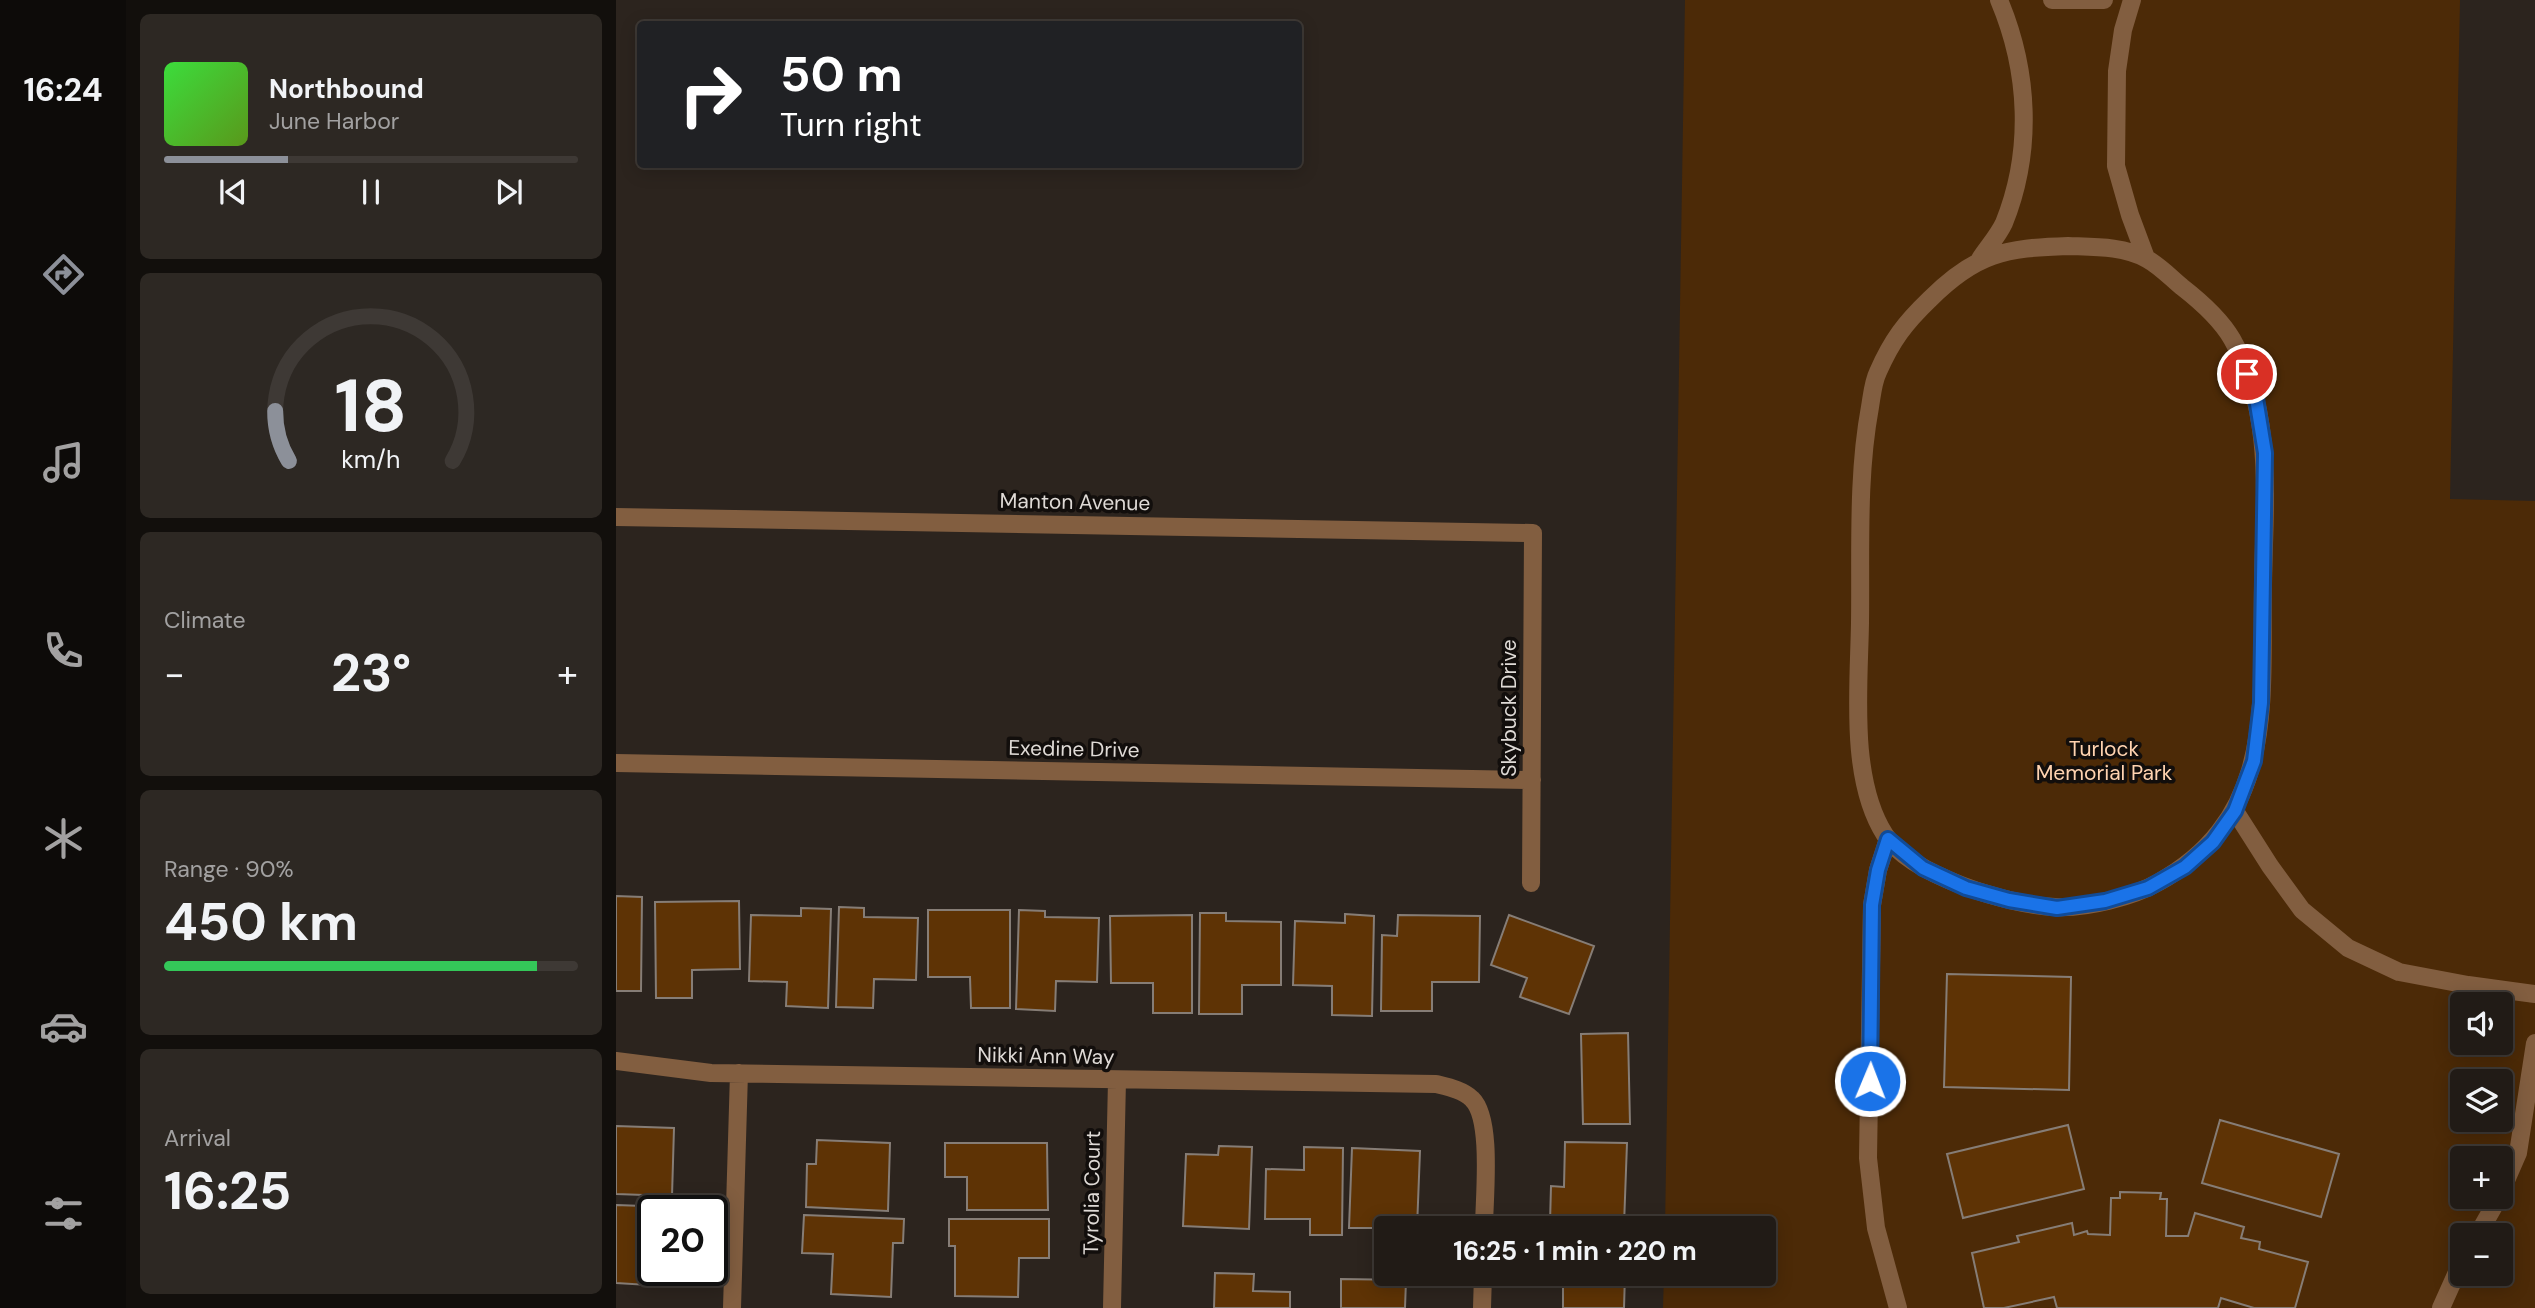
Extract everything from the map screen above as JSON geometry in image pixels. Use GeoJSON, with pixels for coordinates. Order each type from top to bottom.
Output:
{"type":"FeatureCollection","features":[{"type":"Feature","properties":{"kind":"street"},"geometry":{"type":"LineString","coordinates":[[1980,259],[2003,225],[2016,178],[2025,126],[2020,64],[1999,0]]}},
{"type":"Feature","properties":{"kind":"street"},"geometry":{"type":"LineString","coordinates":[[2052,0],[2104,0]]}},
{"type":"Feature","properties":{"kind":"street"},"geometry":{"type":"LineString","coordinates":[[2132,0],[2123,30],[2117,71],[2116,166],[2146,258]]}},
{"type":"Feature","properties":{"kind":"street"},"geometry":{"type":"LineString","coordinates":[[2068,246],[2111,248],[2146,258],[2196,297],[2231,336],[2255,392],[2265,453],[2261,703],[2254,761],[2235,811],[2213,842],[2185,867],[2148,888],[2105,901],[2057,908],[2009,900],[1966,888],[1923,868],[1888,839],[1870,805],[1862,762],[1858,697],[1863,447],[1876,376],[1902,326],[1940,288],[1980,259],[2021,247],[2068,246]]}},
{"type":"Feature","properties":{"kind":"street","name":"Manton Avenue"},"geometry":{"type":"LineString","coordinates":[[616,517],[1533,533]]}},
{"type":"Feature","properties":{"kind":"street","name":"Skybuck Drive"},"geometry":{"type":"LineString","coordinates":[[1531,883],[1533,533]]}},
{"type":"Feature","properties":{"kind":"street","name":"Exedine Drive"},"geometry":{"type":"LineString","coordinates":[[616,763],[1532,780]]}},
{"type":"Feature","properties":{"kind":"street"},"geometry":{"type":"LineString","coordinates":[[2235,811],[2302,910],[2348,948],[2399,972],[2535,994]]}},
{"type":"Feature","properties":{"kind":"street"},"geometry":{"type":"LineString","coordinates":[[1888,839],[1878,870],[1872,905],[1868,1158],[1876,1228],[1898,1308]]}},
{"type":"Feature","properties":{"kind":"street"},"geometry":{"type":"LineString","coordinates":[[2513,1164],[2518,1153],[2535,1043]]}},
{"type":"Feature","properties":{"kind":"street","name":"Nikki Ann Way"},"geometry":{"type":"LineString","coordinates":[[616,1061],[711,1073],[1436,1084],[1457,1090],[1472,1099],[1482,1117],[1485,1134],[1484,1216]]}},
{"type":"Feature","properties":{"kind":"street"},"geometry":{"type":"LineString","coordinates":[[732,1308],[739,1073]]}},
{"type":"Feature","properties":{"kind":"street","name":"Tyrolia Court"},"geometry":{"type":"LineString","coordinates":[[1112,1308],[1117,1080]]}},
{"type":"Feature","properties":{"kind":"street"},"geometry":{"type":"LineString","coordinates":[[1482,1308],[1483,1286]]}},
{"type":"Feature","properties":{"kind":"street"},"geometry":{"type":"LineString","coordinates":[[2441,1308],[2451,1286]]}},
{"type":"Feature","properties":{"kind":"green space","name":"Turlock Memorial Park"},"geometry":{"type":"Polygon","coordinates":[[[1685,0],[2460,0],[2450,499],[2535,501],[2535,1308],[1663,1308],[1664,1286],[1776,1286],[1776,1216],[1665,1216],[1685,0]]]}},
{"type":"Feature","properties":{"kind":"building"},"geometry":{"type":"Polygon","coordinates":[[[616,896],[642,897],[641,991],[616,991],[616,896]]]}},
{"type":"Feature","properties":{"kind":"building"},"geometry":{"type":"Polygon","coordinates":[[[739,901],[740,969],[692,970],[692,998],[656,998],[655,902],[739,901]]]}},
{"type":"Feature","properties":{"kind":"building"},"geometry":{"type":"Polygon","coordinates":[[[839,907],[864,908],[864,917],[918,918],[916,980],[874,979],[873,1008],[836,1007],[839,907]]]}},
{"type":"Feature","properties":{"kind":"building"},"geometry":{"type":"Polygon","coordinates":[[[801,908],[831,909],[828,1008],[786,1006],[787,982],[749,981],[751,915],[801,916],[801,908]]]}},
{"type":"Feature","properties":{"kind":"building"},"geometry":{"type":"Polygon","coordinates":[[[928,910],[1010,910],[1010,1008],[971,1008],[970,977],[928,977],[928,910]]]}},
{"type":"Feature","properties":{"kind":"building"},"geometry":{"type":"Polygon","coordinates":[[[1019,910],[1045,911],[1045,917],[1099,918],[1097,982],[1056,981],[1055,1011],[1016,1009],[1019,910]]]}},
{"type":"Feature","properties":{"kind":"building"},"geometry":{"type":"Polygon","coordinates":[[[1200,913],[1226,913],[1226,921],[1281,922],[1281,985],[1242,985],[1242,1014],[1199,1014],[1200,913]]]}},
{"type":"Feature","properties":{"kind":"building"},"geometry":{"type":"Polygon","coordinates":[[[1345,914],[1374,916],[1372,1016],[1332,1015],[1332,986],[1293,985],[1295,921],[1345,923],[1345,914]]]}},
{"type":"Feature","properties":{"kind":"building"},"geometry":{"type":"Polygon","coordinates":[[[1192,915],[1192,1013],[1153,1013],[1153,983],[1111,983],[1110,916],[1192,915]]]}},
{"type":"Feature","properties":{"kind":"building"},"geometry":{"type":"Polygon","coordinates":[[[1398,915],[1480,916],[1479,982],[1432,982],[1432,1011],[1381,1011],[1382,935],[1397,936],[1398,915]]]}},
{"type":"Feature","properties":{"kind":"building"},"geometry":{"type":"Polygon","coordinates":[[[1509,915],[1594,946],[1569,1014],[1520,997],[1527,978],[1491,965],[1509,915]]]}},
{"type":"Feature","properties":{"kind":"building"},"geometry":{"type":"Polygon","coordinates":[[[1947,974],[2071,977],[2069,1090],[1944,1087],[1947,974]]]}},
{"type":"Feature","properties":{"kind":"building"},"geometry":{"type":"Polygon","coordinates":[[[1628,1033],[1630,1124],[1583,1124],[1581,1034],[1628,1033]]]}},
{"type":"Feature","properties":{"kind":"building"},"geometry":{"type":"Polygon","coordinates":[[[2220,1120],[2339,1154],[2321,1217],[2202,1183],[2220,1120]]]}},
{"type":"Feature","properties":{"kind":"building"},"geometry":{"type":"Polygon","coordinates":[[[2068,1125],[2084,1189],[1963,1218],[1947,1154],[2068,1125]]]}},
{"type":"Feature","properties":{"kind":"building"},"geometry":{"type":"Polygon","coordinates":[[[616,1126],[674,1128],[672,1195],[616,1194],[616,1126]]]}},
{"type":"Feature","properties":{"kind":"building"},"geometry":{"type":"Polygon","coordinates":[[[817,1140],[890,1143],[888,1211],[806,1207],[807,1164],[816,1164],[817,1140]]]}},
{"type":"Feature","properties":{"kind":"building"},"geometry":{"type":"Polygon","coordinates":[[[1565,1142],[1627,1143],[1624,1216],[1550,1216],[1551,1186],[1564,1187],[1565,1142]]]}},
{"type":"Feature","properties":{"kind":"building"},"geometry":{"type":"Polygon","coordinates":[[[945,1143],[1047,1143],[1048,1210],[967,1210],[967,1177],[945,1177],[945,1143]]]}},
{"type":"Feature","properties":{"kind":"building"},"geometry":{"type":"Polygon","coordinates":[[[1219,1146],[1252,1147],[1249,1229],[1183,1226],[1186,1154],[1218,1155],[1219,1146]]]}},
{"type":"Feature","properties":{"kind":"building"},"geometry":{"type":"Polygon","coordinates":[[[1304,1147],[1343,1148],[1342,1235],[1310,1235],[1310,1219],[1265,1219],[1266,1169],[1304,1170],[1304,1147]]]}},
{"type":"Feature","properties":{"kind":"building"},"geometry":{"type":"Polygon","coordinates":[[[1352,1148],[1420,1151],[1417,1216],[1374,1216],[1374,1228],[1349,1228],[1352,1148]]]}},
{"type":"Feature","properties":{"kind":"building"},"geometry":{"type":"Polygon","coordinates":[[[2120,1192],[2161,1193],[2160,1199],[2167,1199],[2166,1236],[2188,1236],[2195,1213],[2244,1227],[2241,1238],[2260,1242],[2259,1249],[2308,1262],[2295,1308],[2254,1308],[2221,1298],[2218,1308],[2057,1308],[2054,1297],[2004,1308],[1984,1308],[1972,1253],[2019,1242],[2017,1236],[2072,1223],[2074,1235],[2087,1231],[2088,1234],[2110,1235],[2111,1198],[2120,1198],[2120,1192]]]}},
{"type":"Feature","properties":{"kind":"building"},"geometry":{"type":"Polygon","coordinates":[[[616,1205],[637,1206],[637,1284],[616,1283],[616,1205]]]}},
{"type":"Feature","properties":{"kind":"building"},"geometry":{"type":"Polygon","coordinates":[[[804,1215],[904,1219],[903,1243],[893,1243],[891,1297],[831,1294],[833,1254],[802,1253],[804,1215]]]}},
{"type":"Feature","properties":{"kind":"building"},"geometry":{"type":"Polygon","coordinates":[[[949,1219],[1049,1219],[1049,1258],[1019,1258],[1018,1297],[955,1296],[955,1246],[949,1246],[949,1219]]]}},
{"type":"Feature","properties":{"kind":"building"},"geometry":{"type":"Polygon","coordinates":[[[1215,1273],[1254,1274],[1253,1291],[1290,1292],[1290,1308],[1214,1308],[1215,1273]]]}},
{"type":"Feature","properties":{"kind":"building"},"geometry":{"type":"Polygon","coordinates":[[[1341,1279],[1374,1280],[1374,1286],[1406,1286],[1405,1308],[1341,1308],[1341,1279]]]}},
{"type":"Feature","properties":{"kind":"building"},"geometry":{"type":"Polygon","coordinates":[[[1563,1286],[1625,1286],[1624,1308],[1563,1308],[1563,1286]]]}},
{"type":"Feature","properties":{"kind":"route"},"geometry":{"type":"LineString","coordinates":[[1870,1081],[1872,905],[1878,870],[1888,839],[1923,868],[1966,888],[2009,900],[2057,908],[2105,901],[2148,888],[2185,867],[2213,842],[2235,811],[2254,761],[2261,703],[2265,453],[2255,392],[2247,374]]}}]}
